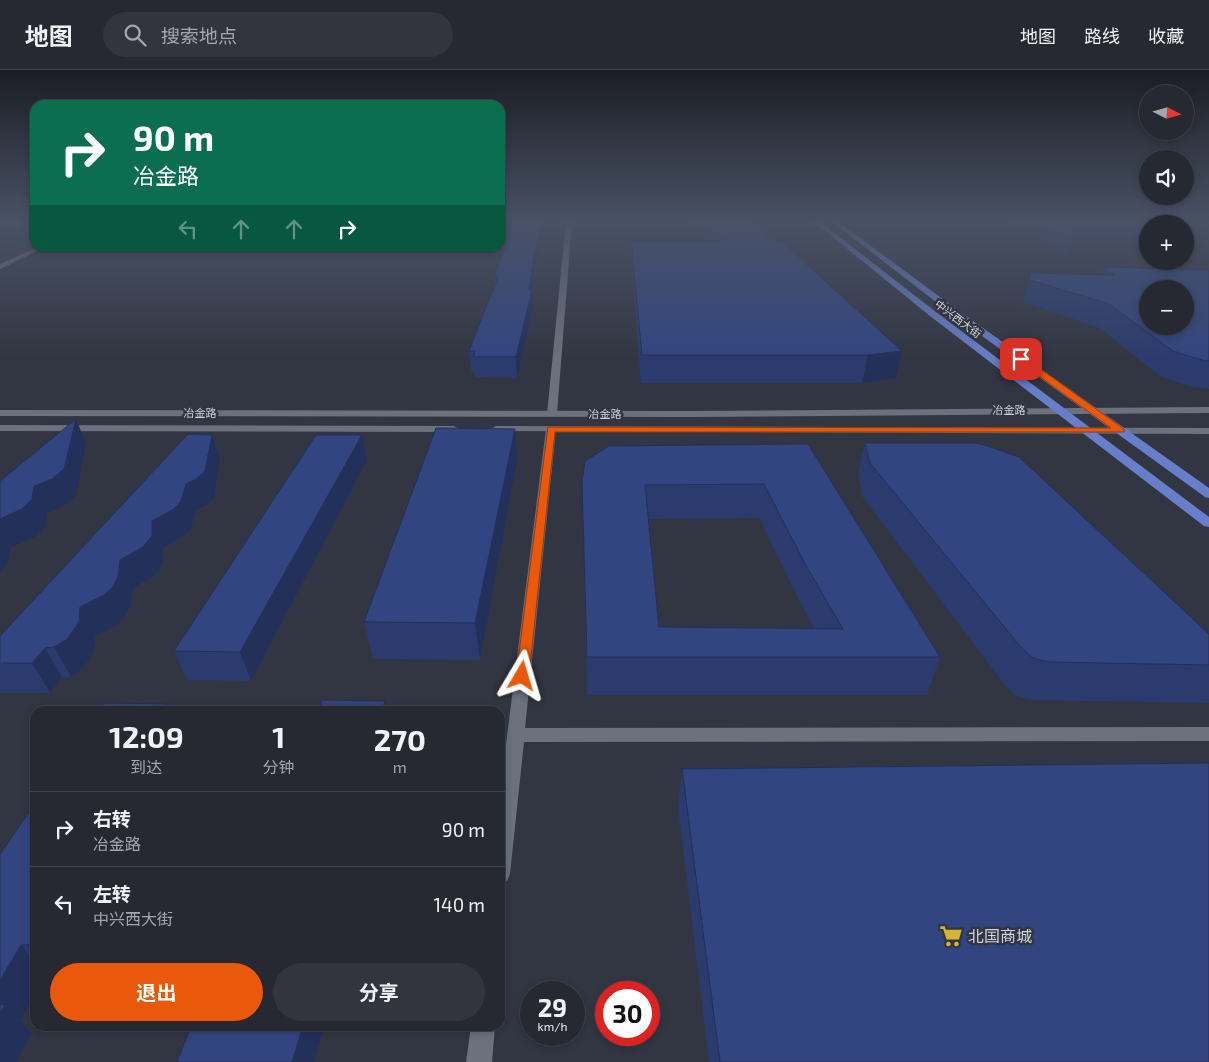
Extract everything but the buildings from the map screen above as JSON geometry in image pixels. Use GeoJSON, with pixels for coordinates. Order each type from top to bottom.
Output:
{"type":"FeatureCollection","features":[{"type":"Feature","properties":{"kind":"main road","name":"中兴西大街"},"geometry":{"type":"LineString","coordinates":[[874,267],[1209,523]]}},
{"type":"Feature","properties":{"kind":"main road","name":"中兴西大街"},"geometry":{"type":"LineString","coordinates":[[895,267],[956,313],[1209,494]]}},
{"type":"Feature","properties":{"kind":"street"},"geometry":{"type":"LineString","coordinates":[[505,831],[552,421],[565,267]]}},
{"type":"Feature","properties":{"kind":"street","name":"冶金路"},"geometry":{"type":"LineString","coordinates":[[482,429],[552,421],[1061,410],[1209,410]]}},
{"type":"Feature","properties":{"kind":"street","name":"冶金路"},"geometry":{"type":"LineString","coordinates":[[0,413],[1209,432]]}},
{"type":"Feature","properties":{"kind":"street","name":"冶金路"},"geometry":{"type":"LineString","coordinates":[[0,428],[463,429]]}},
{"type":"Feature","properties":{"kind":"street"},"geometry":{"type":"LineString","coordinates":[[516,735],[1209,734]]}},
{"type":"Feature","properties":{"kind":"street"},"geometry":{"type":"LineString","coordinates":[[479,1062],[482,1031]]}},
{"type":"Feature","properties":{"kind":"place","name":"北国商城"},"geometry":{"type":"Point","coordinates":[951,936]}},
{"type":"Feature","properties":{"kind":"route"},"geometry":{"type":"LineString","coordinates":[[522,676],[551,429],[1120,430],[1021,359]]}}]}
